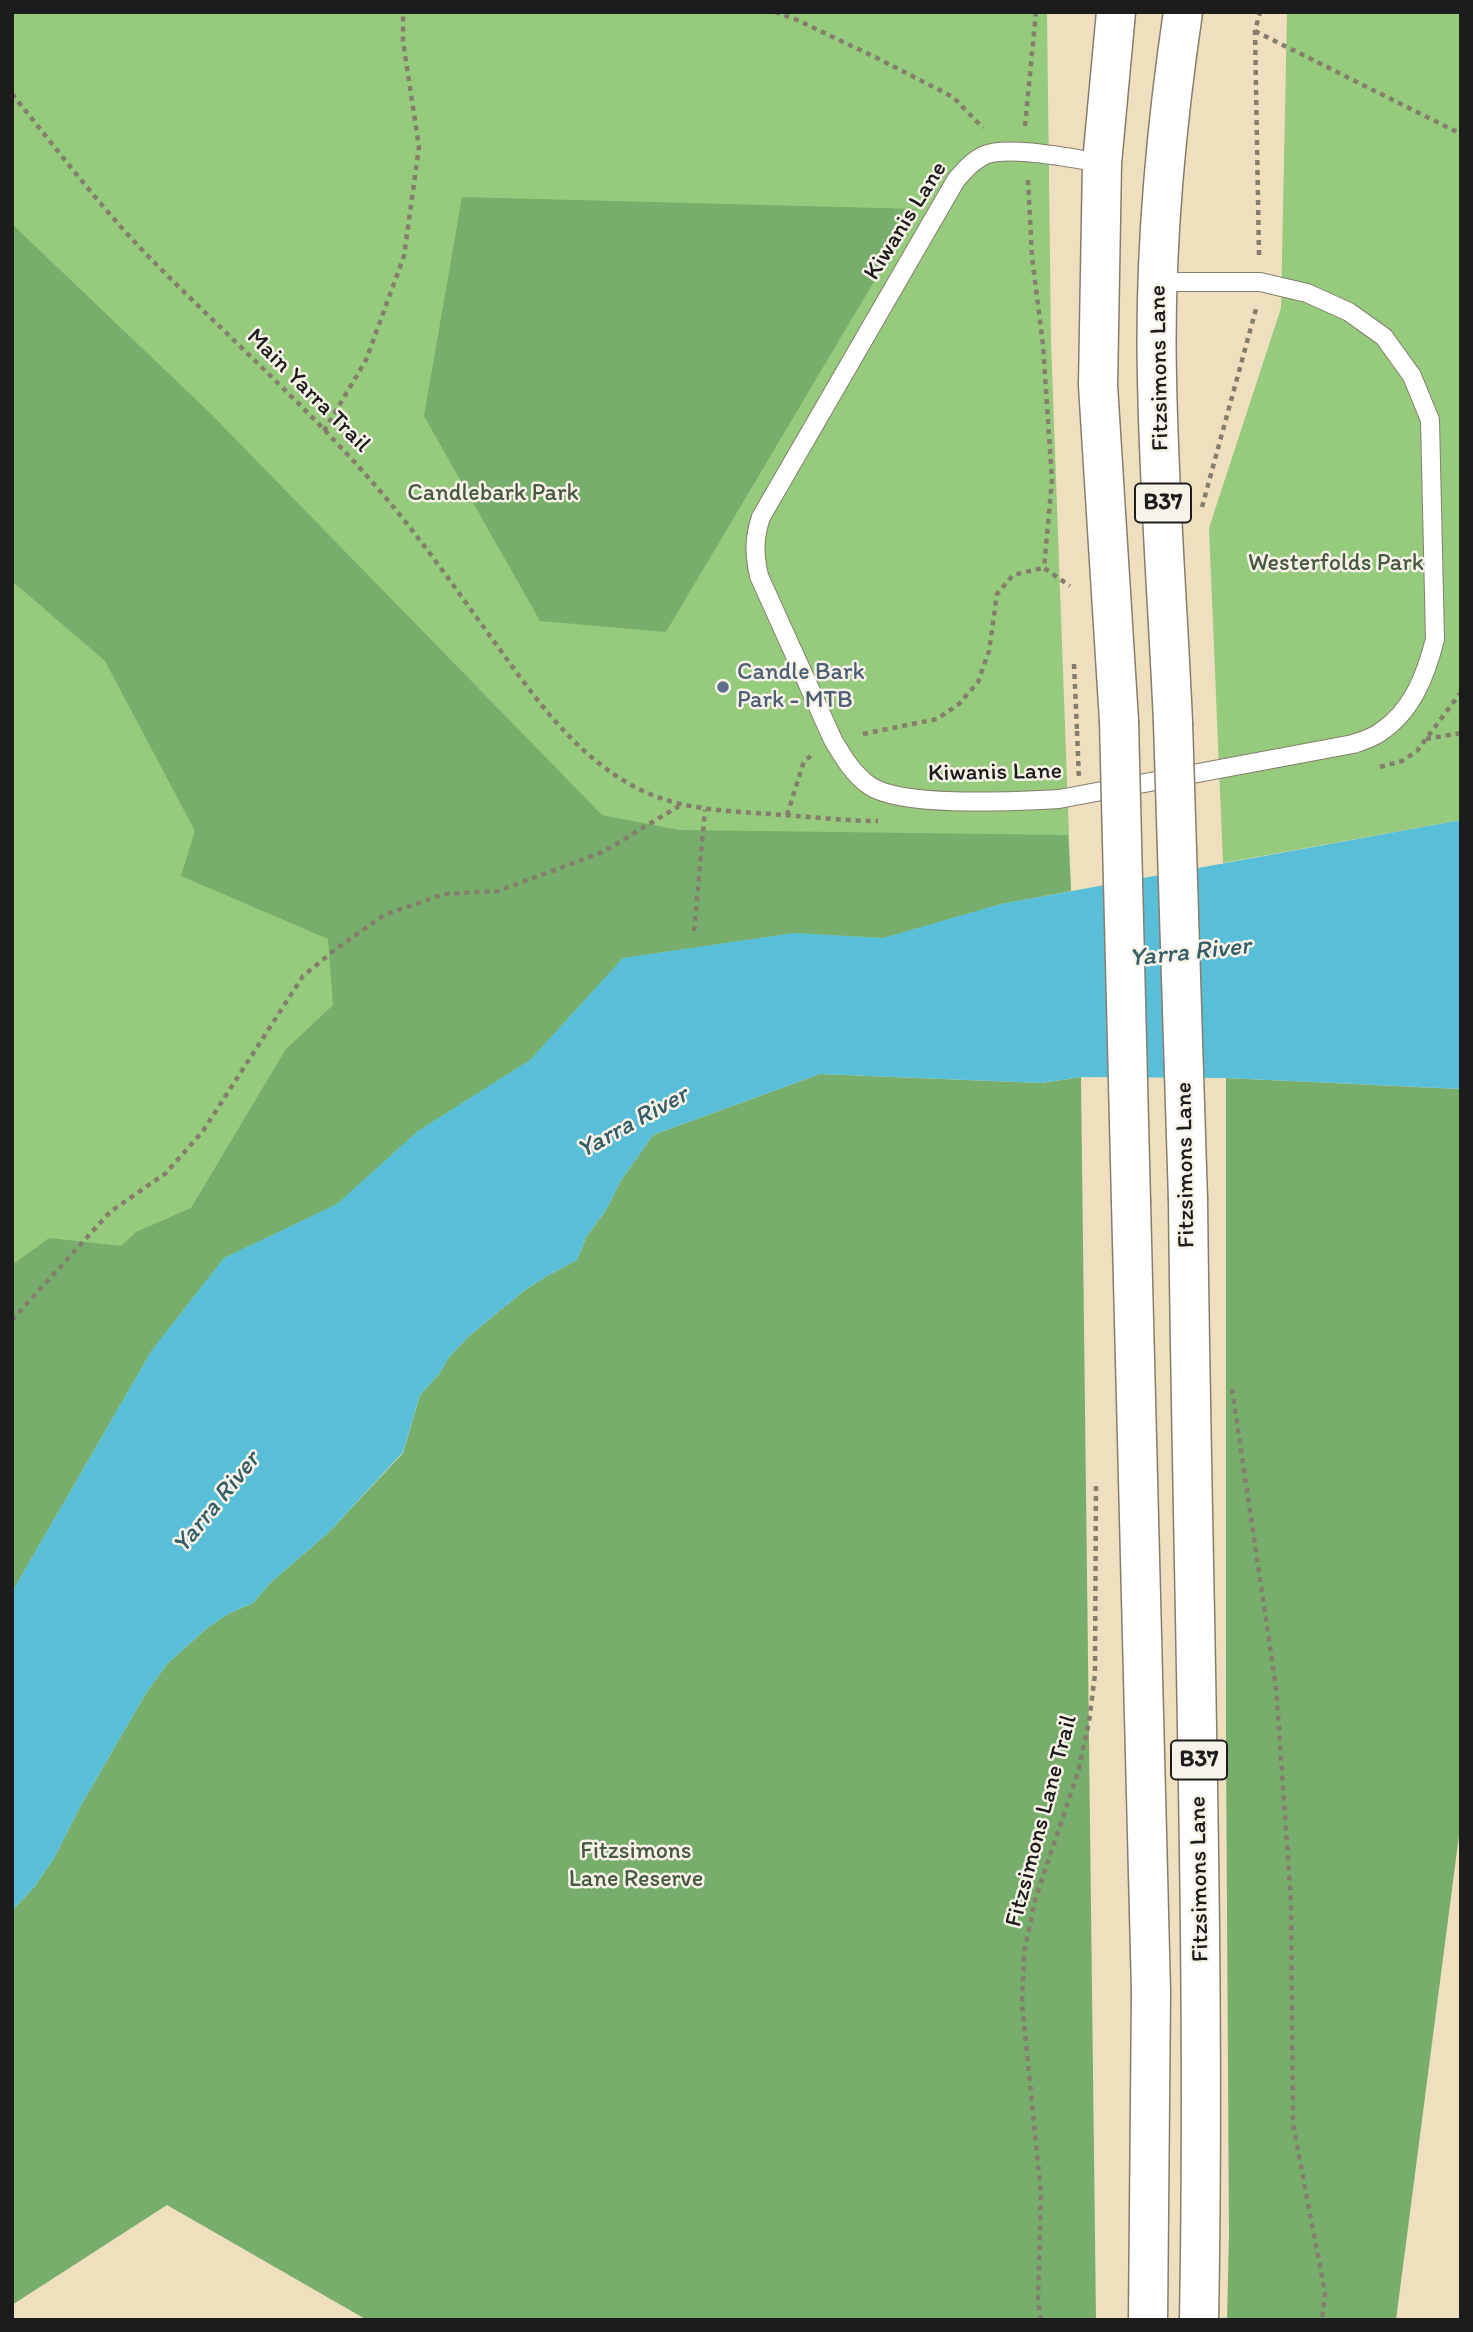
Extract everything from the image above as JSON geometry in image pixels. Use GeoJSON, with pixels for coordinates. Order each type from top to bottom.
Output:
{"type":"FeatureCollection","features":[{"type":"Feature","properties":{"kind":"main road","name":"Fitzsimons Lane"},"geometry":{"type":"LineString","coordinates":[[1116,12],[1102,163],[1098,385],[1119,721],[1151,1978],[1148,2320]]}},
{"type":"Feature","properties":{"kind":"main road","name":"Fitzsimons Lane"},"geometry":{"type":"LineString","coordinates":[[1182,12],[1163,169],[1157,378],[1173,723],[1188,1200],[1199,1783],[1199,2320]]}},
{"type":"Feature","properties":{"kind":"lane","name":"Kiwanis Lane"},"geometry":{"type":"LineString","coordinates":[[1102,163],[1007,152],[987,154],[971,163],[956,180],[773,494],[754,537],[759,576],[833,740],[848,765],[870,786],[890,795],[922,799],[1059,799],[1353,744],[1379,733],[1401,714],[1418,691],[1430,662],[1435,639],[1430,420],[1412,376],[1384,337],[1349,312],[1307,293],[1259,282],[1158,282]]}},
{"type":"Feature","properties":{"kind":"path"},"geometry":{"type":"LineString","coordinates":[[324,431],[366,360],[404,256],[419,147],[404,41],[403,12]]}},
{"type":"Feature","properties":{"kind":"path"},"geometry":{"type":"LineString","coordinates":[[775,12],[877,58],[953,97],[1007,152]]}},
{"type":"Feature","properties":{"kind":"path"},"geometry":{"type":"LineString","coordinates":[[1036,12],[1025,126],[1032,257],[1043,345],[1052,480],[1044,568]]}},
{"type":"Feature","properties":{"kind":"path"},"geometry":{"type":"LineString","coordinates":[[1200,516],[1259,298],[1255,31],[1259,12]]}},
{"type":"Feature","properties":{"kind":"path"},"geometry":{"type":"LineString","coordinates":[[1255,31],[1461,134]]}},
{"type":"Feature","properties":{"kind":"path","name":"Main Yarra Trail"},"geometry":{"type":"LineString","coordinates":[[12,94],[147,255],[324,431],[400,515],[516,672],[561,728]]}},
{"type":"Feature","properties":{"kind":"path"},"geometry":{"type":"LineString","coordinates":[[787,815],[804,761],[833,740],[937,719],[959,704],[978,682],[989,651],[997,594],[1013,575],[1044,568],[1070,584],[1071,597]]}},
{"type":"Feature","properties":{"kind":"path"},"geometry":{"type":"LineString","coordinates":[[1073,651],[1077,732]]}},
{"type":"Feature","properties":{"kind":"path"},"geometry":{"type":"LineString","coordinates":[[1425,740],[1461,733]]}},
{"type":"Feature","properties":{"kind":"path"},"geometry":{"type":"LineString","coordinates":[[12,1320],[110,1212],[166,1173],[181,1156],[203,1130],[303,976],[337,949],[384,915],[444,894],[498,891],[603,852],[680,806]]}},
{"type":"Feature","properties":{"kind":"path"},"geometry":{"type":"LineString","coordinates":[[694,931],[705,809]]}},
{"type":"Feature","properties":{"kind":"path"},"geometry":{"type":"LineString","coordinates":[[1231,1379],[1276,1687],[1291,1902],[1293,2124],[1325,2293],[1322,2320]]}},
{"type":"Feature","properties":{"kind":"path","name":"Fitzsimons Lane Trail"},"geometry":{"type":"LineString","coordinates":[[1041,2320],[1038,2301],[1041,2194],[1022,2003],[1024,1953],[1035,1900],[1078,1772],[1090,1722],[1095,1674],[1096,1480]]}},
{"type":"Feature","properties":{"kind":"green space","name":"Candlebark Park"},"geometry":{"type":"Polygon","coordinates":[[[12,12],[1047,12],[1051,342],[1071,891],[1001,904],[152,1350],[12,1592],[12,12]]]}},
{"type":"Feature","properties":{"kind":"green space","name":"Westerfolds Park"},"geometry":{"type":"Polygon","coordinates":[[[1287,12],[1461,12],[1461,820],[1223,863],[1209,528],[1281,308],[1287,12]]]}},
{"type":"Feature","properties":{"kind":"green space"},"geometry":{"type":"Polygon","coordinates":[[[462,197],[917,209],[666,632],[540,621],[424,416],[462,197]]]}},
{"type":"Feature","properties":{"kind":"green space"},"geometry":{"type":"Polygon","coordinates":[[[12,224],[210,413],[602,815],[679,830],[1068,835],[1071,891],[1001,904],[883,938],[794,933],[623,958],[530,1060],[418,1131],[337,1204],[224,1258],[152,1350],[12,1592],[12,1265],[49,1238],[121,1246],[136,1232],[191,1208],[286,1049],[333,1005],[328,939],[181,876],[195,831],[105,661],[12,581],[12,224]]]}},
{"type":"Feature","properties":{"kind":"green space","name":"Fitzsimons Lane Reserve"},"geometry":{"type":"Polygon","coordinates":[[[820,1074],[1041,1083],[1081,1077],[1096,2320],[367,2320],[167,2205],[12,2305],[12,1911],[35,1886],[54,1858],[80,1807],[146,1693],[167,1664],[207,1628],[228,1614],[253,1603],[270,1583],[329,1532],[403,1453],[420,1395],[439,1374],[449,1357],[469,1336],[525,1290],[577,1260],[586,1237],[653,1135],[820,1074]]]}},
{"type":"Feature","properties":{"kind":"green space"},"geometry":{"type":"Polygon","coordinates":[[[1226,1078],[1461,1089],[1461,1820],[1396,2320],[1227,2320],[1226,1078]]]}},
{"type":"Feature","properties":{"kind":"water","name":"Yarra River"},"geometry":{"type":"Polygon","coordinates":[[[1461,820],[1461,1089],[1226,1078],[1081,1077],[1041,1083],[820,1074],[653,1135],[586,1237],[577,1260],[525,1290],[469,1336],[449,1357],[439,1374],[420,1395],[403,1452],[329,1532],[270,1583],[253,1603],[228,1614],[207,1628],[167,1664],[146,1693],[80,1807],[54,1858],[35,1886],[12,1911],[12,1592],[152,1350],[224,1258],[337,1204],[418,1131],[530,1060],[623,958],[794,933],[883,938],[1001,904],[1461,820]]]}},
{"type":"Feature","properties":{"kind":"place","name":"Candle Bark Park - MTB"},"geometry":{"type":"Point","coordinates":[723,687]}}]}
